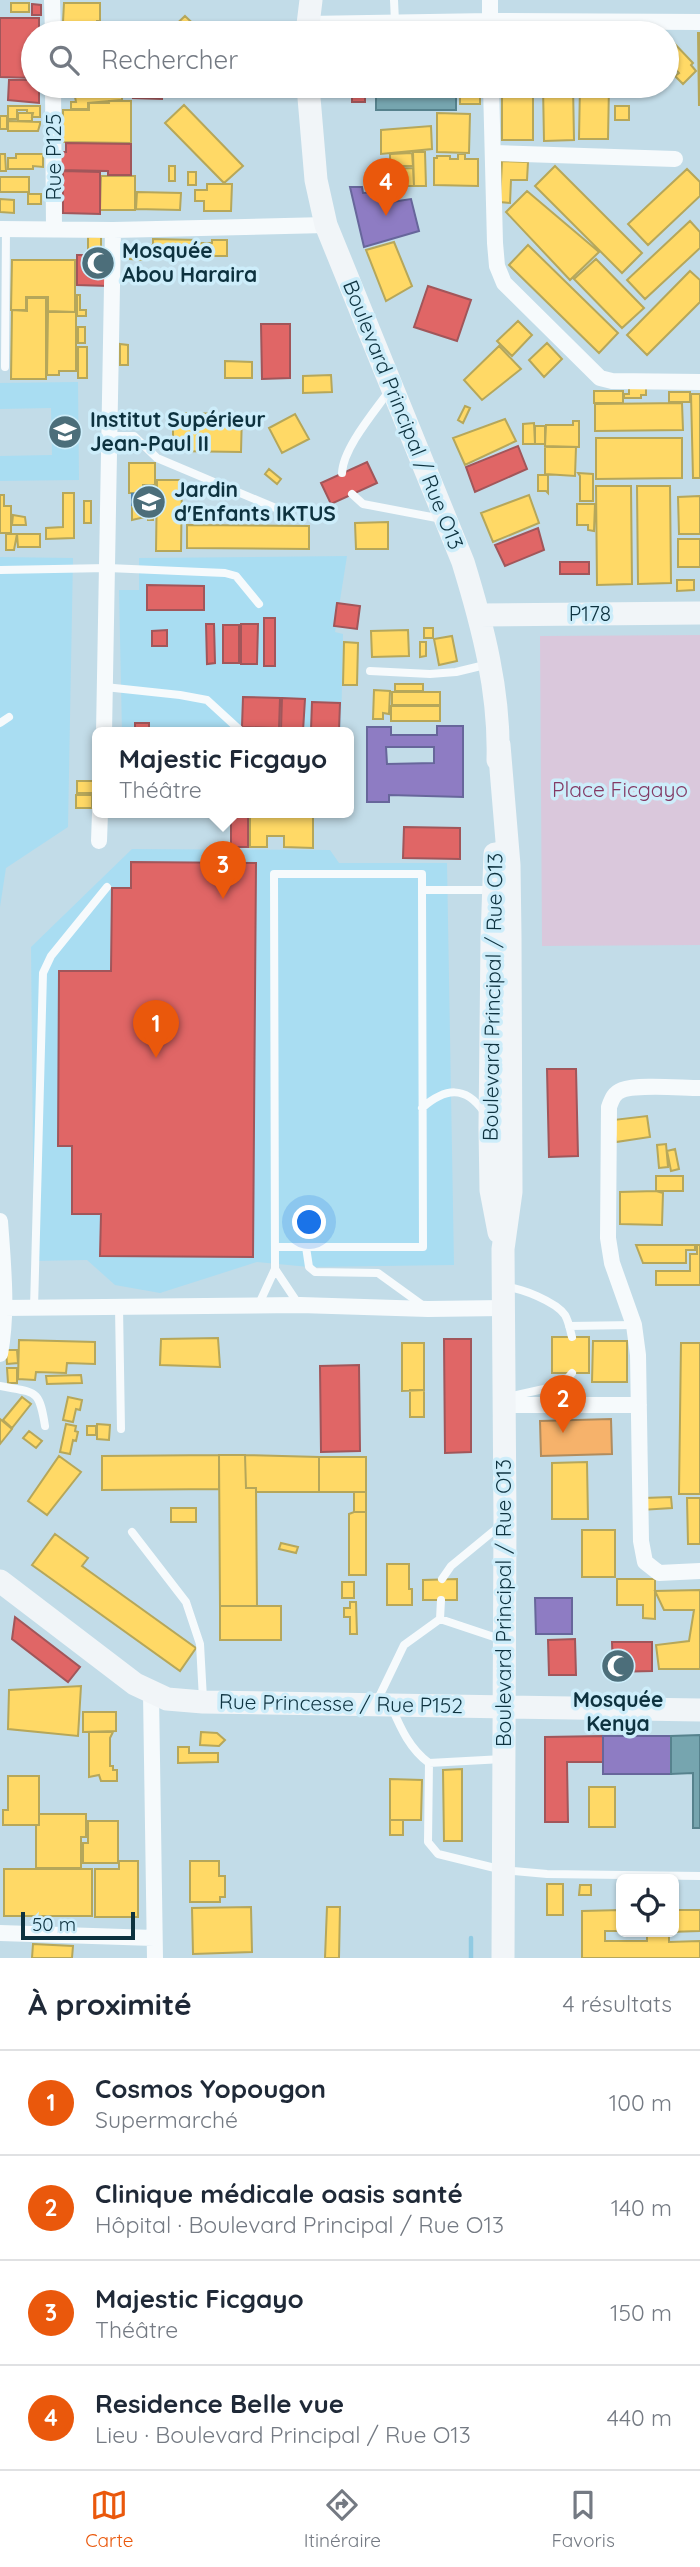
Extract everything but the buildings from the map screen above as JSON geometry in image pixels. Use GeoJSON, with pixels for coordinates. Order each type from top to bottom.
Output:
{"type":"FeatureCollection","features":[{"type":"Feature","properties":{"kind":"main road"},"geometry":{"type":"LineString","coordinates":[[300,0],[305,21]]}},
{"type":"Feature","properties":{"kind":"main road"},"geometry":{"type":"LineString","coordinates":[[308,21],[311,0]]}},
{"type":"Feature","properties":{"kind":"main road","name":"Boulevard Principal / Rue O13"},"geometry":{"type":"LineString","coordinates":[[310,98],[316,180],[326,225],[463,562],[480,615],[491,663],[498,717],[509,865],[510,937],[511,1192],[503,1249],[503,1958]]}},
{"type":"Feature","properties":{"kind":"main road","name":"P178"},"geometry":{"type":"LineString","coordinates":[[480,615],[700,614]]}},
{"type":"Feature","properties":{"kind":"main road","name":"Boulevard Principal / Rue O13"},"geometry":{"type":"LineString","coordinates":[[499,745],[493,890],[490,1128],[491,1190],[503,1249]]}},
{"type":"Feature","properties":{"kind":"main road"},"geometry":{"type":"LineString","coordinates":[[0,1581],[150,1693]]}},
{"type":"Feature","properties":{"kind":"main road","name":"Rue Princesse / Rue P152"},"geometry":{"type":"LineString","coordinates":[[150,1693],[167,1699],[203,1702],[700,1710]]}},
{"type":"Feature","properties":{"kind":"street"},"geometry":{"type":"LineString","coordinates":[[52,0],[53,21]]}},
{"type":"Feature","properties":{"kind":"street"},"geometry":{"type":"LineString","coordinates":[[490,0],[490,21]]}},
{"type":"Feature","properties":{"kind":"street"},"geometry":{"type":"LineString","coordinates":[[679,22],[700,22]]}},
{"type":"Feature","properties":{"kind":"street","name":"Rue P125"},"geometry":{"type":"LineString","coordinates":[[53,98],[54,229]]}},
{"type":"Feature","properties":{"kind":"street"},"geometry":{"type":"LineString","coordinates":[[491,98],[497,265],[504,283],[600,378],[612,381],[700,382]]}},
{"type":"Feature","properties":{"kind":"street"},"geometry":{"type":"LineString","coordinates":[[493,153],[675,159]]}},
{"type":"Feature","properties":{"kind":"street"},"geometry":{"type":"LineString","coordinates":[[3,229],[113,230],[326,225]]}},
{"type":"Feature","properties":{"kind":"street"},"geometry":{"type":"LineString","coordinates":[[104,727],[113,230]]}},
{"type":"Feature","properties":{"kind":"street"},"geometry":{"type":"LineString","coordinates":[[99,841],[100,818]]}},
{"type":"Feature","properties":{"kind":"street"},"geometry":{"type":"LineString","coordinates":[[700,1088],[633,1088],[621,1090],[612,1097],[609,1107],[608,1238],[612,1263],[634,1325],[638,1355],[641,1541],[645,1562],[659,1573],[700,1571]]}},
{"type":"Feature","properties":{"kind":"street"},"geometry":{"type":"LineString","coordinates":[[0,1221],[4,1308],[4,1336],[0,1354]]}},
{"type":"Feature","properties":{"kind":"street"},"geometry":{"type":"LineString","coordinates":[[4,1308],[300,1305],[428,1309],[503,1298]]}},
{"type":"Feature","properties":{"kind":"street"},"geometry":{"type":"LineString","coordinates":[[505,1401],[639,1405]]}},
{"type":"Feature","properties":{"kind":"street"},"geometry":{"type":"LineString","coordinates":[[150,1693],[155,1958]]}},
{"type":"Feature","properties":{"kind":"street"},"geometry":{"type":"LineString","coordinates":[[0,1933],[154,1938]]}},
{"type":"Feature","properties":{"kind":"lane"},"geometry":{"type":"LineString","coordinates":[[394,0],[395,21]]}},
{"type":"Feature","properties":{"kind":"lane"},"geometry":{"type":"LineString","coordinates":[[3,229],[5,367]]}},
{"type":"Feature","properties":{"kind":"lane"},"geometry":{"type":"LineString","coordinates":[[342,473],[344,462],[355,442],[391,388]]}},
{"type":"Feature","properties":{"kind":"lane"},"geometry":{"type":"LineString","coordinates":[[109,436],[134,436],[157,458],[278,509]]}},
{"type":"Feature","properties":{"kind":"lane"},"geometry":{"type":"LineString","coordinates":[[352,494],[363,504],[446,520]]}},
{"type":"Feature","properties":{"kind":"lane"},"geometry":{"type":"LineString","coordinates":[[0,570],[108,568],[225,573],[236,576],[259,604]]}},
{"type":"Feature","properties":{"kind":"lane"},"geometry":{"type":"LineString","coordinates":[[370,671],[430,674],[456,672],[491,663]]}},
{"type":"Feature","properties":{"kind":"lane"},"geometry":{"type":"LineString","coordinates":[[105,687],[207,700],[236,727]]}},
{"type":"Feature","properties":{"kind":"lane"},"geometry":{"type":"LineString","coordinates":[[0,723],[9,717]]}},
{"type":"Feature","properties":{"kind":"lane"},"geometry":{"type":"LineString","coordinates":[[258,1306],[275,1269],[274,874],[422,874],[423,1247],[275,1247]]}},
{"type":"Feature","properties":{"kind":"lane"},"geometry":{"type":"LineString","coordinates":[[34,1308],[43,973],[51,956],[107,887]]}},
{"type":"Feature","properties":{"kind":"lane"},"geometry":{"type":"LineString","coordinates":[[422,890],[493,890]]}},
{"type":"Feature","properties":{"kind":"lane"},"geometry":{"type":"LineString","coordinates":[[422,1108],[436,1096],[457,1092],[468,1095],[477,1103],[490,1128]]}},
{"type":"Feature","properties":{"kind":"lane"},"geometry":{"type":"LineString","coordinates":[[306,1247],[309,1267],[315,1272],[378,1273],[428,1309]]}},
{"type":"Feature","properties":{"kind":"lane"},"geometry":{"type":"LineString","coordinates":[[275,1269],[300,1305]]}},
{"type":"Feature","properties":{"kind":"lane"},"geometry":{"type":"LineString","coordinates":[[503,1298],[516,1287],[557,1307],[565,1315],[572,1337]]}},
{"type":"Feature","properties":{"kind":"lane"},"geometry":{"type":"LineString","coordinates":[[119,1307],[121,1429]]}},
{"type":"Feature","properties":{"kind":"lane"},"geometry":{"type":"LineString","coordinates":[[569,1326],[634,1325]]}},
{"type":"Feature","properties":{"kind":"lane"},"geometry":{"type":"LineString","coordinates":[[505,1401],[562,1385],[572,1373]]}},
{"type":"Feature","properties":{"kind":"lane"},"geometry":{"type":"LineString","coordinates":[[0,1386],[34,1393],[41,1400],[45,1426]]}},
{"type":"Feature","properties":{"kind":"lane"},"geometry":{"type":"LineString","coordinates":[[442,1579],[451,1566],[505,1521]]}},
{"type":"Feature","properties":{"kind":"lane"},"geometry":{"type":"LineString","coordinates":[[132,1532],[186,1602],[200,1644],[203,1702]]}},
{"type":"Feature","properties":{"kind":"lane"},"geometry":{"type":"LineString","coordinates":[[440,1619],[441,1600]]}},
{"type":"Feature","properties":{"kind":"lane"},"geometry":{"type":"LineString","coordinates":[[440,1619],[505,1641]]}},
{"type":"Feature","properties":{"kind":"lane"},"geometry":{"type":"LineString","coordinates":[[440,1619],[404,1645],[383,1705],[420,1756],[429,1763],[503,1759]]}},
{"type":"Feature","properties":{"kind":"lane"},"geometry":{"type":"LineString","coordinates":[[429,1763],[428,1842],[438,1854],[503,1870],[547,1874],[700,1876]]}},
{"type":"Feature","properties":{"kind":"shaded area","name":"Institut Supérieur Jean-Paul II"},"geometry":{"type":"Polygon","coordinates":[[[78,382],[79,480],[0,481],[0,456],[52,455],[51,408],[0,409],[0,383],[78,382]]]}},
{"type":"Feature","properties":{"kind":"shaded area"},"geometry":{"type":"Polygon","coordinates":[[[347,556],[335,632],[343,634],[341,727],[122,727],[119,590],[139,590],[139,558],[347,556]]]}},
{"type":"Feature","properties":{"kind":"shaded area"},"geometry":{"type":"Polygon","coordinates":[[[0,557],[73,558],[68,827],[6,868],[0,907],[0,557]]]}},
{"type":"Feature","properties":{"kind":"shaded area"},"geometry":{"type":"Polygon","coordinates":[[[132,849],[330,850],[339,863],[447,863],[454,1265],[309,1267],[257,1262],[160,1293],[115,1285],[87,1260],[34,1261],[31,947],[132,849]]]}},
{"type":"Feature","properties":{"kind":"green space","name":"Place Ficgayo"},"geometry":{"type":"Polygon","coordinates":[[[700,635],[700,945],[542,946],[540,636],[700,635]]]}},
{"type":"Feature","properties":{"kind":"waterway"},"geometry":{"type":"LineString","coordinates":[[471,1938],[471,1958]]}},
{"type":"Feature","properties":{"kind":"place","name":"Residence Belle vue"},"geometry":{"type":"Point","coordinates":[386,216]}},
{"type":"Feature","properties":{"kind":"place","name":"Mosquée Abou Haraira"},"geometry":{"type":"Point","coordinates":[98,263]}},
{"type":"Feature","properties":{"kind":"place","name":"Institut Supérieur Jean-Paul II"},"geometry":{"type":"Point","coordinates":[65,432]}},
{"type":"Feature","properties":{"kind":"place","name":"Jardin d'Enfants IKTUS"},"geometry":{"type":"Point","coordinates":[149,502]}},
{"type":"Feature","properties":{"kind":"place","name":"Majestic Ficgayo"},"geometry":{"type":"Point","coordinates":[223,899]}},
{"type":"Feature","properties":{"kind":"place","name":"Cosmos Yopougon"},"geometry":{"type":"Point","coordinates":[156,1058]}},
{"type":"Feature","properties":{"kind":"place","name":"Clinique médicale oasis santé"},"geometry":{"type":"Point","coordinates":[563,1433]}},
{"type":"Feature","properties":{"kind":"place","name":"Mosquée Kenya"},"geometry":{"type":"Point","coordinates":[618,1666]}}]}
